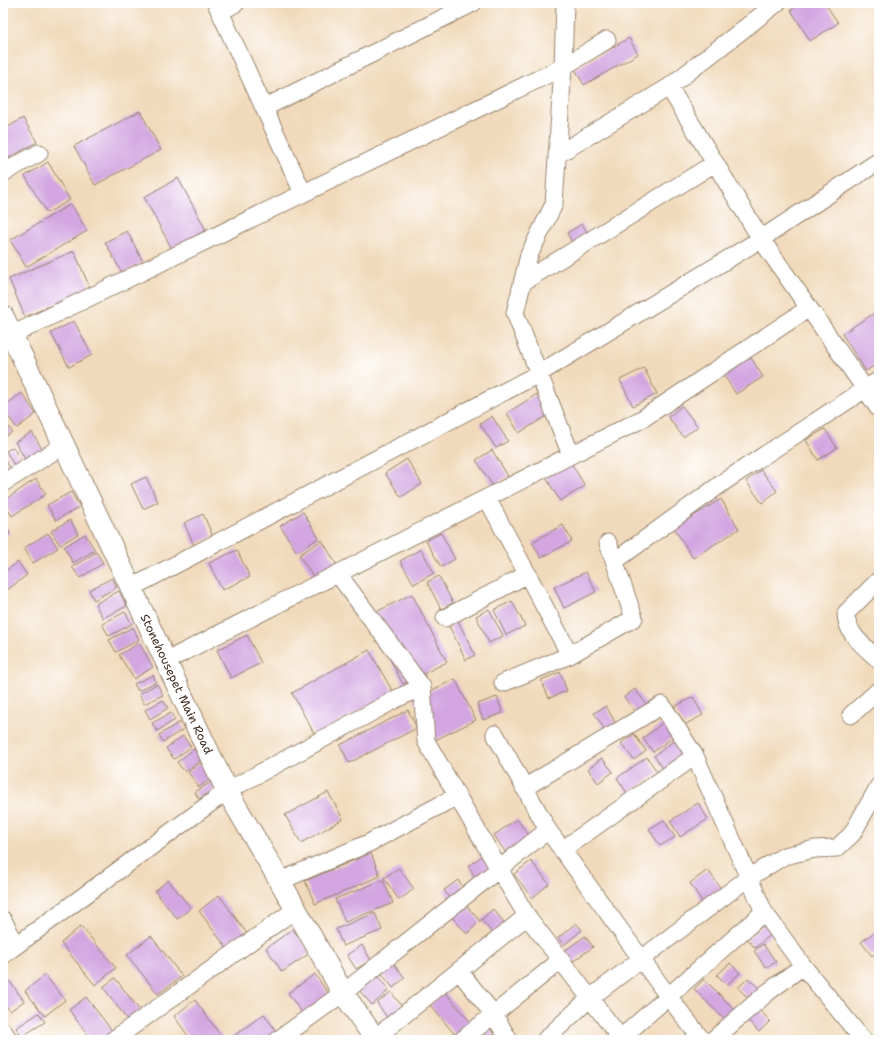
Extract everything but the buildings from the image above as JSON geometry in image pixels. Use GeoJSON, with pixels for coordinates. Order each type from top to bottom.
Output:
{"type":"FeatureCollection","features":[{"type":"Feature","properties":{"kind":"main road","name":"Stonehousepet Main Road"},"geometry":{"type":"LineString","coordinates":[[3,316],[227,791],[343,993],[375,1039]]}},
{"type":"Feature","properties":{"kind":"street"},"geometry":{"type":"LineString","coordinates":[[236,3],[218,8],[303,193]]}},
{"type":"Feature","properties":{"kind":"street"},"geometry":{"type":"LineString","coordinates":[[264,108],[473,3]]}},
{"type":"Feature","properties":{"kind":"street"},"geometry":{"type":"LineString","coordinates":[[565,3],[563,67],[554,204],[529,255],[515,313],[571,455]]}},
{"type":"Feature","properties":{"kind":"street"},"geometry":{"type":"LineString","coordinates":[[557,155],[669,87],[777,3]]}},
{"type":"Feature","properties":{"kind":"street"},"geometry":{"type":"LineString","coordinates":[[12,335],[563,67],[607,40]]}},
{"type":"Feature","properties":{"kind":"street"},"geometry":{"type":"LineString","coordinates":[[669,87],[761,239],[809,308],[872,385],[879,409]]}},
{"type":"Feature","properties":{"kind":"street"},"geometry":{"type":"LineString","coordinates":[[3,173],[39,153]]}},
{"type":"Feature","properties":{"kind":"street"},"geometry":{"type":"LineString","coordinates":[[131,588],[538,374],[761,239],[879,161]]}},
{"type":"Feature","properties":{"kind":"street"},"geometry":{"type":"LineString","coordinates":[[523,282],[715,163]]}},
{"type":"Feature","properties":{"kind":"street"},"geometry":{"type":"LineString","coordinates":[[166,662],[642,419],[809,308]]}},
{"type":"Feature","properties":{"kind":"street"},"geometry":{"type":"LineString","coordinates":[[615,561],[725,481],[872,385]]}},
{"type":"Feature","properties":{"kind":"street"},"geometry":{"type":"LineString","coordinates":[[3,483],[64,445]]}},
{"type":"Feature","properties":{"kind":"street"},"geometry":{"type":"LineString","coordinates":[[487,498],[570,655]]}},
{"type":"Feature","properties":{"kind":"street"},"geometry":{"type":"LineString","coordinates":[[503,683],[570,655],[634,618],[608,543]]}},
{"type":"Feature","properties":{"kind":"street"},"geometry":{"type":"LineString","coordinates":[[338,574],[422,687],[426,741],[527,916],[622,1039],[668,996],[764,912]]}},
{"type":"Feature","properties":{"kind":"street"},"geometry":{"type":"LineString","coordinates":[[445,618],[528,574]]}},
{"type":"Feature","properties":{"kind":"street"},"geometry":{"type":"LineString","coordinates":[[879,580],[846,614],[846,621],[851,633],[879,660]]}},
{"type":"Feature","properties":{"kind":"street"},"geometry":{"type":"LineString","coordinates":[[3,920],[10,950],[227,791],[398,698],[422,687]]}},
{"type":"Feature","properties":{"kind":"street"},"geometry":{"type":"LineString","coordinates":[[851,715],[879,690]]}},
{"type":"Feature","properties":{"kind":"street"},"geometry":{"type":"LineString","coordinates":[[524,788],[662,705],[695,756],[764,912],[853,1036]]}},
{"type":"Feature","properties":{"kind":"street"},"geometry":{"type":"LineString","coordinates":[[495,734],[548,830],[668,996],[702,1040]]}},
{"type":"Feature","properties":{"kind":"street"},"geometry":{"type":"LineString","coordinates":[[562,850],[695,756]]}},
{"type":"Feature","properties":{"kind":"street"},"geometry":{"type":"LineString","coordinates":[[545,1040],[590,998],[748,878],[784,856],[815,849],[837,848],[852,834],[879,786]]}},
{"type":"Feature","properties":{"kind":"street"},"geometry":{"type":"LineString","coordinates":[[280,881],[369,843],[457,796]]}},
{"type":"Feature","properties":{"kind":"street"},"geometry":{"type":"LineString","coordinates":[[278,1040],[343,993],[548,830]]}},
{"type":"Feature","properties":{"kind":"street"},"geometry":{"type":"LineString","coordinates":[[114,1040],[296,909]]}},
{"type":"Feature","properties":{"kind":"street"},"geometry":{"type":"LineString","coordinates":[[375,1039],[527,916]]}},
{"type":"Feature","properties":{"kind":"street"},"geometry":{"type":"LineString","coordinates":[[462,1040],[561,960]]}},
{"type":"Feature","properties":{"kind":"street"},"geometry":{"type":"LineString","coordinates":[[713,1040],[768,992],[803,966]]}},
{"type":"Feature","properties":{"kind":"street"},"geometry":{"type":"LineString","coordinates":[[459,970],[494,1015],[509,1040]]}},
{"type":"Feature","properties":{"kind":"street"},"geometry":{"type":"LineString","coordinates":[[3,1031],[9,1040]]}}]}
